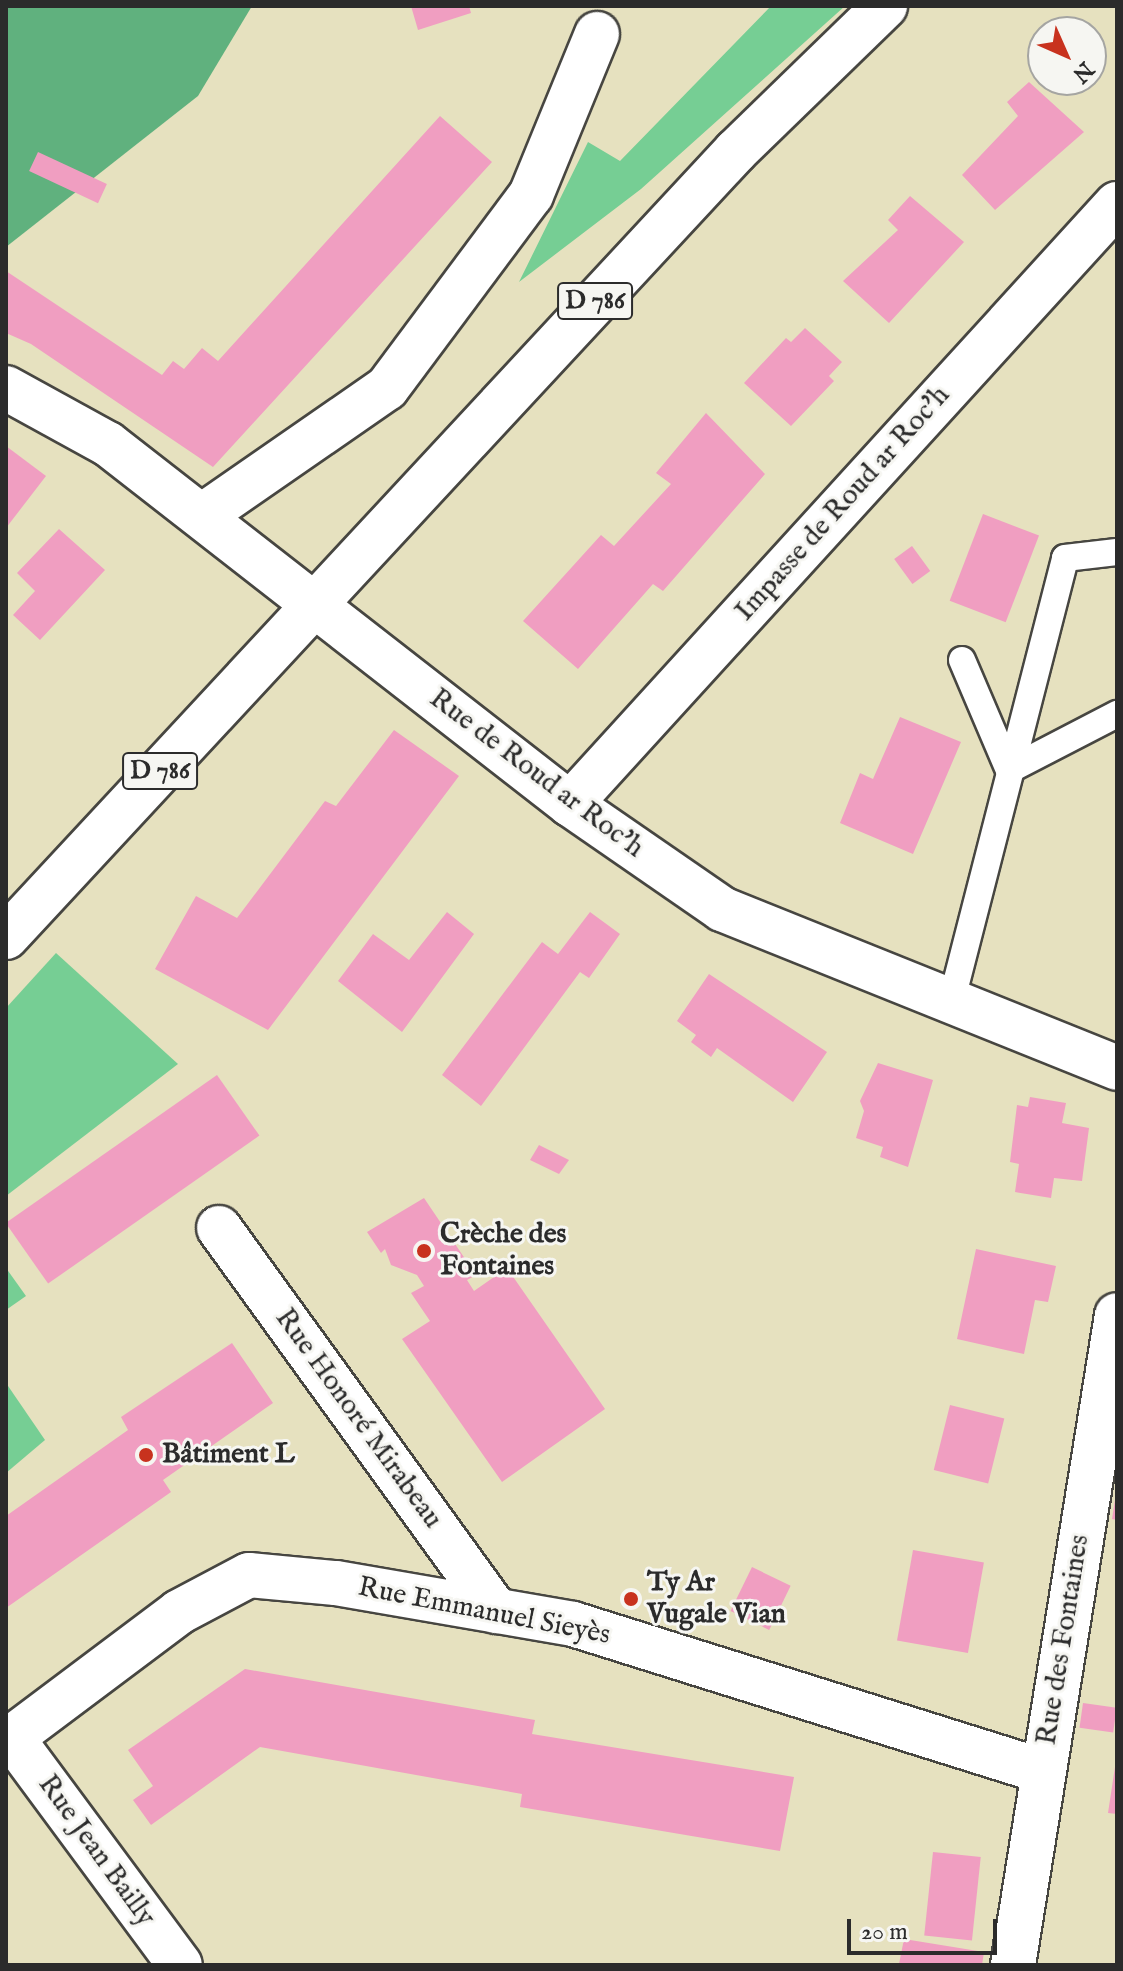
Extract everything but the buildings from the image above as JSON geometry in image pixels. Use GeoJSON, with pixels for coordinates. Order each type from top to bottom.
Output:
{"type":"FeatureCollection","features":[{"type":"Feature","properties":{"kind":"street","name":"D 786"},"geometry":{"type":"LineString","coordinates":[[6,937],[736,151],[885,6]]}},
{"type":"Feature","properties":{"kind":"street"},"geometry":{"type":"LineString","coordinates":[[202,516],[387,388],[531,195],[597,34]]}},
{"type":"Feature","properties":{"kind":"street","name":"Impasse de Roud ar Roc'h"},"geometry":{"type":"LineString","coordinates":[[570,804],[1117,204]]}},
{"type":"Feature","properties":{"kind":"street","name":"Rue de Roud ar Roc'h"},"geometry":{"type":"LineString","coordinates":[[6,388],[108,444],[570,804],[722,909],[1117,1068]]}},
{"type":"Feature","properties":{"kind":"street","name":"Rue Honoré Mirabeau"},"geometry":{"type":"LineString","coordinates":[[219,1228],[496,1611]]}},
{"type":"Feature","properties":{"kind":"street","name":"Rue des Fontaines"},"geometry":{"type":"LineString","coordinates":[[1013,1965],[1117,1315]]}},
{"type":"Feature","properties":{"kind":"street","name":"Rue Emmanuel Sieyès"},"geometry":{"type":"LineString","coordinates":[[9,1740],[179,1612],[249,1575],[336,1583],[573,1624],[1043,1771]]}},
{"type":"Feature","properties":{"kind":"street","name":"Rue Jean Bailly"},"geometry":{"type":"LineString","coordinates":[[9,1740],[180,1965]]}},
{"type":"Feature","properties":{"kind":"lane"},"geometry":{"type":"LineString","coordinates":[[952,999],[1065,558],[1117,552]]}},
{"type":"Feature","properties":{"kind":"lane"},"geometry":{"type":"LineString","coordinates":[[962,660],[1009,770]]}},
{"type":"Feature","properties":{"kind":"lane"},"geometry":{"type":"LineString","coordinates":[[1009,770],[1117,714]]}},
{"type":"Feature","properties":{"kind":"green space"},"geometry":{"type":"Polygon","coordinates":[[[6,6],[252,6],[198,96],[6,247],[6,6]]]}},
{"type":"Feature","properties":{"kind":"green space"},"geometry":{"type":"Polygon","coordinates":[[[771,6],[845,6],[641,189],[519,282],[588,142],[620,161],[771,6]]]}},
{"type":"Feature","properties":{"kind":"green space"},"geometry":{"type":"Polygon","coordinates":[[[56,953],[178,1064],[6,1196],[6,1008],[56,953]]]}},
{"type":"Feature","properties":{"kind":"green space"},"geometry":{"type":"Polygon","coordinates":[[[6,1268],[26,1296],[6,1310],[6,1268]]]}},
{"type":"Feature","properties":{"kind":"green space"},"geometry":{"type":"Polygon","coordinates":[[[6,1383],[45,1440],[6,1473],[6,1383]]]}},
{"type":"Feature","properties":{"kind":"place","name":"Crèche des Fontaines"},"geometry":{"type":"Point","coordinates":[424,1251]}},
{"type":"Feature","properties":{"kind":"place","name":"Bâtiment L"},"geometry":{"type":"Point","coordinates":[146,1455]}},
{"type":"Feature","properties":{"kind":"place","name":"Ty Ar Vugale Vian"},"geometry":{"type":"Point","coordinates":[631,1599]}}]}
